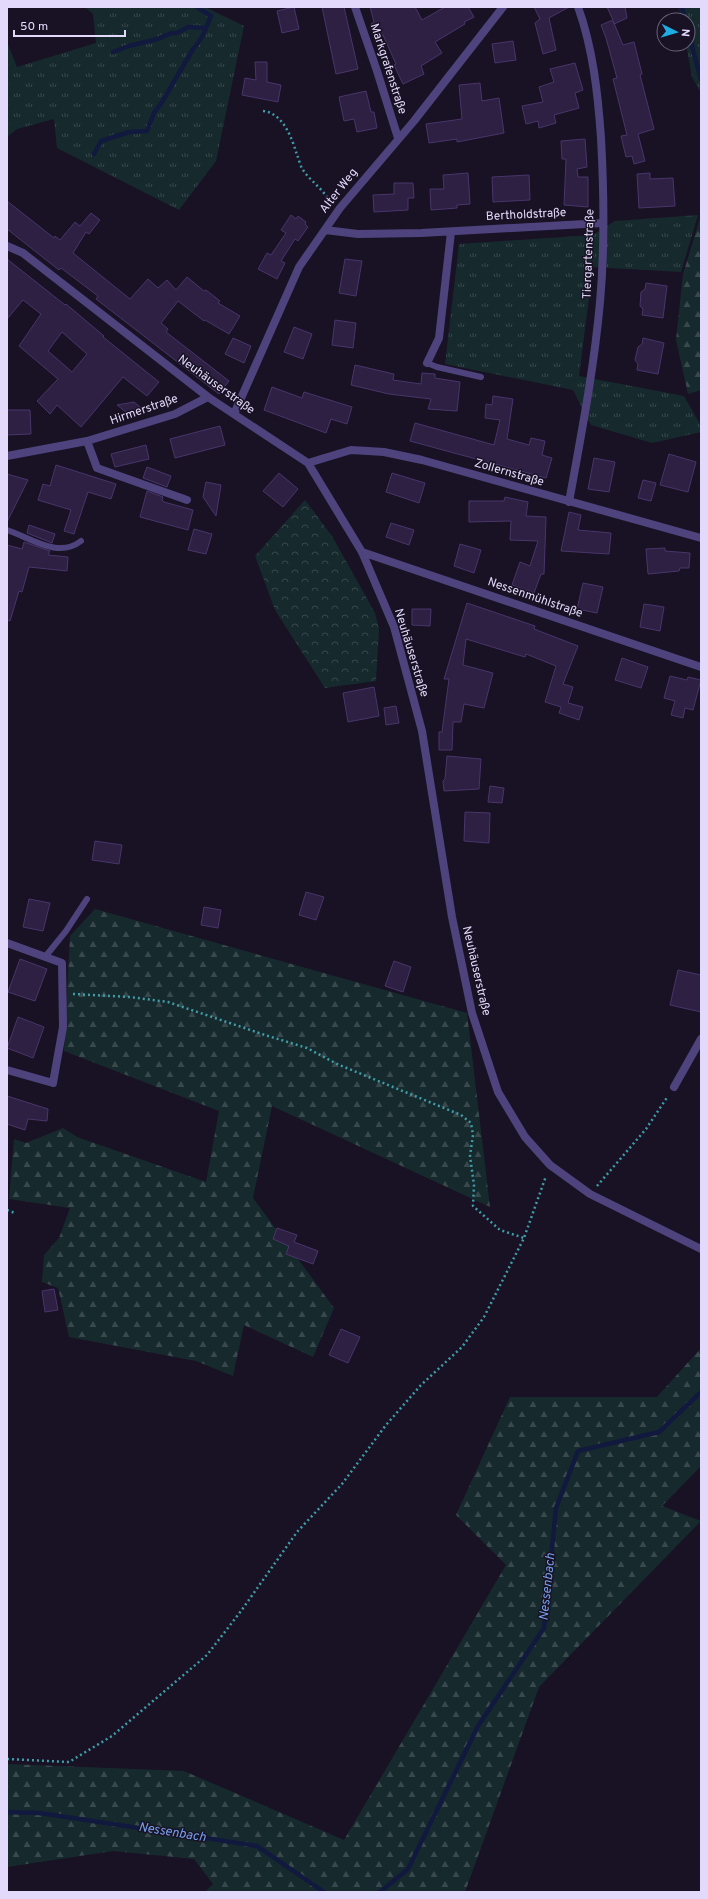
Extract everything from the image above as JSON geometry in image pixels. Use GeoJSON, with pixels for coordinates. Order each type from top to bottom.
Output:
{"type":"FeatureCollection","features":[{"type":"Feature","properties":{"kind":"street","name":"Markgrafenstraße"},"geometry":{"type":"LineString","coordinates":[[355,7],[378,71],[398,138]]}},
{"type":"Feature","properties":{"kind":"street","name":"Alter Weg"},"geometry":{"type":"LineString","coordinates":[[234,414],[299,267],[335,215],[398,138],[414,121],[503,7]]}},
{"type":"Feature","properties":{"kind":"street","name":"Tiergartenstraße"},"geometry":{"type":"LineString","coordinates":[[569,502],[579,448],[600,302],[603,223],[603,175],[599,115],[593,67],[578,7]]}},
{"type":"Feature","properties":{"kind":"street","name":"Bertholdstraße"},"geometry":{"type":"LineString","coordinates":[[325,230],[358,234],[451,232],[603,223]]}},
{"type":"Feature","properties":{"kind":"street"},"geometry":{"type":"LineString","coordinates":[[427,363],[439,338],[451,232]]}},
{"type":"Feature","properties":{"kind":"street","name":"Neuhäuserstraße"},"geometry":{"type":"LineString","coordinates":[[7,246],[23,253],[208,397],[308,463],[362,552],[394,627],[422,731],[452,917],[472,1012],[498,1092],[525,1138],[550,1165],[590,1194],[701,1249]]}},
{"type":"Feature","properties":{"kind":"street","name":"Hirmerstraße"},"geometry":{"type":"LineString","coordinates":[[7,456],[87,441],[175,414],[208,397]]}},
{"type":"Feature","properties":{"kind":"street"},"geometry":{"type":"LineString","coordinates":[[87,441],[97,468],[187,500]]}},
{"type":"Feature","properties":{"kind":"street","name":"Zollernstraße"},"geometry":{"type":"LineString","coordinates":[[308,463],[352,450],[384,452],[422,460],[701,538]]}},
{"type":"Feature","properties":{"kind":"street","name":"Nessenmühlstraße"},"geometry":{"type":"LineString","coordinates":[[362,552],[701,667]]}},
{"type":"Feature","properties":{"kind":"street"},"geometry":{"type":"LineString","coordinates":[[7,943],[62,963],[63,1027],[53,1083],[7,1070]]}},
{"type":"Feature","properties":{"kind":"street"},"geometry":{"type":"LineString","coordinates":[[674,1087],[701,1039]]}},
{"type":"Feature","properties":{"kind":"lane"},"geometry":{"type":"LineString","coordinates":[[427,363],[437,367],[481,377]]}},
{"type":"Feature","properties":{"kind":"lane"},"geometry":{"type":"LineString","coordinates":[[7,530],[56,549],[66,549],[75,546],[81,541]]}},
{"type":"Feature","properties":{"kind":"lane"},"geometry":{"type":"LineString","coordinates":[[45,957],[70,926],[87,899]]}},
{"type":"Feature","properties":{"kind":"path"},"geometry":{"type":"LineString","coordinates":[[263,111],[269,112],[283,122],[294,145],[302,169],[328,197],[335,215]]}},
{"type":"Feature","properties":{"kind":"path"},"geometry":{"type":"LineString","coordinates":[[62,994],[130,997],[168,1002],[307,1048],[337,1064],[461,1115],[471,1123],[473,1135],[470,1156],[474,1185],[472,1206],[500,1230],[524,1238]]}},
{"type":"Feature","properties":{"kind":"path"},"geometry":{"type":"LineString","coordinates":[[590,1194],[646,1129],[674,1087]]}},
{"type":"Feature","properties":{"kind":"path"},"geometry":{"type":"LineString","coordinates":[[7,1759],[69,1762],[112,1736],[207,1655],[242,1611],[297,1532],[342,1484],[386,1425],[421,1385],[462,1347],[484,1317],[524,1238],[550,1165]]}},
{"type":"Feature","properties":{"kind":"path"},"geometry":{"type":"LineString","coordinates":[[7,1210],[15,1212]]}},
{"type":"Feature","properties":{"kind":"green space"},"geometry":{"type":"Polygon","coordinates":[[[85,7],[205,7],[244,26],[216,161],[179,210],[57,148],[54,119],[17,129],[7,137],[7,42],[17,67],[96,43],[93,14],[85,7]]]}},
{"type":"Feature","properties":{"kind":"green space"},"geometry":{"type":"Polygon","coordinates":[[[679,7],[701,7],[701,93],[692,77],[687,52],[696,52],[696,12],[680,12],[679,7]]]}},
{"type":"Feature","properties":{"kind":"green space"},"geometry":{"type":"Polygon","coordinates":[[[698,215],[681,272],[593,267],[579,376],[684,396],[701,426],[701,432],[652,443],[591,425],[573,390],[445,364],[459,244],[593,235],[615,221],[698,215]]]}},
{"type":"Feature","properties":{"kind":"green space"},"geometry":{"type":"Polygon","coordinates":[[[701,215],[701,390],[688,394],[676,340],[683,274],[701,215]]]}},
{"type":"Feature","properties":{"kind":"green space"},"geometry":{"type":"Polygon","coordinates":[[[305,500],[332,536],[375,613],[379,629],[376,681],[325,688],[275,610],[255,556],[305,500]]]}},
{"type":"Feature","properties":{"kind":"green space"},"geometry":{"type":"Polygon","coordinates":[[[95,909],[467,1013],[490,1207],[272,1106],[253,1198],[334,1308],[313,1357],[244,1325],[233,1376],[196,1361],[69,1337],[58,1288],[42,1282],[44,1255],[59,1238],[70,1208],[9,1199],[14,1139],[26,1143],[63,1128],[77,1137],[206,1182],[219,1111],[64,1051],[70,936],[95,909]]]}},
{"type":"Feature","properties":{"kind":"green space"},"geometry":{"type":"Polygon","coordinates":[[[701,1348],[701,1466],[662,1506],[701,1521],[539,1687],[465,1892],[205,1892],[213,1884],[194,1859],[113,1851],[7,1867],[7,1764],[184,1771],[344,1840],[506,1565],[456,1515],[510,1397],[657,1397],[701,1348]]]}},
{"type":"Feature","properties":{"kind":"building"},"geometry":{"type":"Polygon","coordinates":[[[294,7],[299,29],[282,33],[277,11],[294,7]]]}},
{"type":"Feature","properties":{"kind":"building"},"geometry":{"type":"Polygon","coordinates":[[[322,7],[344,7],[358,69],[336,74],[322,7]]]}},
{"type":"Feature","properties":{"kind":"building"},"geometry":{"type":"Polygon","coordinates":[[[370,7],[415,7],[422,20],[445,7],[468,7],[474,17],[435,42],[442,53],[421,66],[424,74],[403,84],[383,35],[378,38],[371,24],[374,22],[370,7]]]}},
{"type":"Feature","properties":{"kind":"building"},"geometry":{"type":"Polygon","coordinates":[[[534,7],[569,7],[549,18],[556,50],[543,54],[535,23],[540,19],[534,7]]]}},
{"type":"Feature","properties":{"kind":"building"},"geometry":{"type":"Polygon","coordinates":[[[607,7],[625,7],[627,18],[614,24],[623,45],[634,42],[642,74],[640,75],[654,129],[638,134],[645,161],[634,164],[632,156],[626,157],[621,136],[627,135],[613,79],[617,78],[601,25],[613,20],[607,7]]]}},
{"type":"Feature","properties":{"kind":"building"},"geometry":{"type":"Polygon","coordinates":[[[513,41],[516,60],[495,63],[492,44],[513,41]]]}},
{"type":"Feature","properties":{"kind":"building"},"geometry":{"type":"Polygon","coordinates":[[[255,62],[267,62],[267,82],[281,85],[278,102],[242,95],[245,78],[256,80],[255,62]]]}},
{"type":"Feature","properties":{"kind":"building"},"geometry":{"type":"Polygon","coordinates":[[[575,63],[583,90],[575,93],[579,108],[554,115],[556,123],[539,128],[538,121],[526,124],[522,106],[543,102],[539,87],[554,82],[550,69],[575,63]]]}},
{"type":"Feature","properties":{"kind":"building"},"geometry":{"type":"Polygon","coordinates":[[[480,83],[482,101],[499,98],[504,133],[457,142],[457,139],[429,143],[426,124],[462,119],[459,85],[480,83]]]}},
{"type":"Feature","properties":{"kind":"building"},"geometry":{"type":"Polygon","coordinates":[[[366,91],[371,112],[374,112],[377,128],[357,132],[354,119],[344,121],[339,97],[366,91]]]}},
{"type":"Feature","properties":{"kind":"building"},"geometry":{"type":"Polygon","coordinates":[[[585,139],[587,167],[577,169],[578,177],[588,177],[588,207],[564,205],[566,159],[562,159],[561,141],[585,139]]]}},
{"type":"Feature","properties":{"kind":"building"},"geometry":{"type":"Polygon","coordinates":[[[468,173],[470,204],[457,205],[457,208],[431,210],[430,189],[444,189],[443,175],[468,173]]]}},
{"type":"Feature","properties":{"kind":"building"},"geometry":{"type":"Polygon","coordinates":[[[650,173],[650,179],[673,178],[675,206],[639,208],[637,174],[650,173]]]}},
{"type":"Feature","properties":{"kind":"building"},"geometry":{"type":"Polygon","coordinates":[[[529,175],[530,200],[493,202],[492,177],[529,175]]]}},
{"type":"Feature","properties":{"kind":"building"},"geometry":{"type":"Polygon","coordinates":[[[394,183],[413,183],[414,198],[408,198],[408,210],[374,212],[373,195],[394,194],[394,183]]]}},
{"type":"Feature","properties":{"kind":"building"},"geometry":{"type":"Polygon","coordinates":[[[7,201],[54,238],[55,236],[60,240],[75,222],[80,226],[91,213],[100,220],[89,234],[86,232],[73,253],[130,299],[148,279],[158,288],[167,280],[176,290],[187,277],[204,291],[206,290],[220,301],[218,303],[240,316],[229,334],[205,320],[204,321],[178,301],[161,323],[168,329],[166,332],[229,381],[219,394],[96,299],[98,296],[61,268],[59,270],[7,229],[7,201]]]}},
{"type":"Feature","properties":{"kind":"building"},"geometry":{"type":"Polygon","coordinates":[[[291,215],[296,219],[298,216],[306,222],[305,224],[308,227],[298,241],[295,239],[281,261],[285,263],[277,279],[258,269],[267,253],[271,255],[286,233],[281,230],[291,215]]]}},
{"type":"Feature","properties":{"kind":"building"},"geometry":{"type":"Polygon","coordinates":[[[7,259],[65,305],[66,304],[104,336],[103,337],[159,382],[147,396],[123,377],[81,427],[57,405],[50,414],[37,401],[58,379],[19,346],[41,314],[23,300],[7,319],[7,259]],[[62,332],[48,351],[72,372],[87,354],[62,332]]]}},
{"type":"Feature","properties":{"kind":"building"},"geometry":{"type":"Polygon","coordinates":[[[345,259],[362,261],[356,296],[339,293],[345,259]]]}},
{"type":"Feature","properties":{"kind":"building"},"geometry":{"type":"Polygon","coordinates":[[[646,283],[667,286],[663,318],[642,315],[643,309],[640,306],[641,292],[645,289],[646,283]]]}},
{"type":"Feature","properties":{"kind":"building"},"geometry":{"type":"Polygon","coordinates":[[[335,320],[356,323],[353,348],[332,345],[335,320]]]}},
{"type":"Feature","properties":{"kind":"building"},"geometry":{"type":"Polygon","coordinates":[[[294,327],[312,334],[303,359],[284,352],[294,327]]]}},
{"type":"Feature","properties":{"kind":"building"},"geometry":{"type":"Polygon","coordinates":[[[233,338],[251,346],[244,363],[225,354],[233,338]]]}},
{"type":"Feature","properties":{"kind":"building"},"geometry":{"type":"Polygon","coordinates":[[[643,338],[664,343],[658,374],[637,370],[638,364],[635,360],[638,347],[642,344],[643,338]]]}},
{"type":"Feature","properties":{"kind":"building"},"geometry":{"type":"Polygon","coordinates":[[[355,365],[394,374],[393,380],[421,384],[422,373],[435,374],[435,378],[460,382],[457,411],[428,409],[431,399],[389,394],[351,385],[355,365]]]}},
{"type":"Feature","properties":{"kind":"building"},"geometry":{"type":"Polygon","coordinates":[[[272,387],[302,398],[304,392],[352,407],[347,424],[331,419],[326,433],[264,410],[272,387]]]}},
{"type":"Feature","properties":{"kind":"building"},"geometry":{"type":"Polygon","coordinates":[[[493,396],[513,399],[507,439],[529,445],[531,438],[545,441],[542,455],[552,458],[546,478],[410,441],[415,423],[494,445],[500,420],[485,418],[486,404],[492,405],[493,396]]]}},
{"type":"Feature","properties":{"kind":"building"},"geometry":{"type":"Polygon","coordinates":[[[134,402],[146,412],[131,416],[117,405],[134,402]]]}},
{"type":"Feature","properties":{"kind":"building"},"geometry":{"type":"Polygon","coordinates":[[[7,410],[30,410],[31,434],[7,435],[7,410]]]}},
{"type":"Feature","properties":{"kind":"building"},"geometry":{"type":"Polygon","coordinates":[[[220,426],[225,445],[175,458],[170,439],[220,426]]]}},
{"type":"Feature","properties":{"kind":"building"},"geometry":{"type":"Polygon","coordinates":[[[146,445],[149,459],[115,467],[111,454],[146,445]]]}},
{"type":"Feature","properties":{"kind":"building"},"geometry":{"type":"Polygon","coordinates":[[[669,454],[696,462],[688,492],[660,485],[669,454]]]}},
{"type":"Feature","properties":{"kind":"building"},"geometry":{"type":"Polygon","coordinates":[[[594,458],[615,462],[609,492],[588,489],[594,458]]]}},
{"type":"Feature","properties":{"kind":"building"},"geometry":{"type":"Polygon","coordinates":[[[56,465],[116,484],[111,499],[88,492],[74,534],[64,531],[71,510],[38,500],[43,484],[50,486],[56,465]]]}},
{"type":"Feature","properties":{"kind":"building"},"geometry":{"type":"Polygon","coordinates":[[[147,467],[171,476],[167,487],[143,478],[147,467]]]}},
{"type":"Feature","properties":{"kind":"building"},"geometry":{"type":"Polygon","coordinates":[[[279,473],[298,489],[283,507],[263,491],[279,473]]]}},
{"type":"Feature","properties":{"kind":"building"},"geometry":{"type":"Polygon","coordinates":[[[392,473],[425,483],[419,503],[386,492],[392,473]]]}},
{"type":"Feature","properties":{"kind":"building"},"geometry":{"type":"Polygon","coordinates":[[[7,474],[28,480],[7,522],[7,474]]]}},
{"type":"Feature","properties":{"kind":"building"},"geometry":{"type":"Polygon","coordinates":[[[643,480],[656,483],[651,501],[638,498],[643,480]]]}},
{"type":"Feature","properties":{"kind":"building"},"geometry":{"type":"Polygon","coordinates":[[[206,482],[221,485],[216,516],[203,497],[206,482]]]}},
{"type":"Feature","properties":{"kind":"building"},"geometry":{"type":"Polygon","coordinates":[[[147,491],[163,497],[162,500],[164,502],[193,510],[188,530],[140,517],[147,491]]]}},
{"type":"Feature","properties":{"kind":"building"},"geometry":{"type":"Polygon","coordinates":[[[505,497],[528,502],[526,516],[546,517],[544,574],[541,574],[534,593],[512,585],[520,562],[530,566],[538,541],[510,540],[511,521],[469,522],[469,501],[504,501],[505,497]]]}},
{"type":"Feature","properties":{"kind":"building"},"geometry":{"type":"Polygon","coordinates":[[[569,512],[581,515],[578,530],[611,533],[609,554],[561,551],[569,512]]]}},
{"type":"Feature","properties":{"kind":"building"},"geometry":{"type":"Polygon","coordinates":[[[391,523],[414,530],[409,545],[386,537],[391,523]]]}},
{"type":"Feature","properties":{"kind":"building"},"geometry":{"type":"Polygon","coordinates":[[[29,525],[55,534],[52,543],[27,533],[29,525]]]}},
{"type":"Feature","properties":{"kind":"building"},"geometry":{"type":"Polygon","coordinates":[[[194,529],[212,534],[206,554],[188,550],[194,529]]]}},
{"type":"Feature","properties":{"kind":"building"},"geometry":{"type":"Polygon","coordinates":[[[24,542],[50,551],[48,555],[68,557],[67,571],[29,567],[22,592],[19,591],[10,621],[7,620],[7,545],[22,549],[24,542]]]}},
{"type":"Feature","properties":{"kind":"building"},"geometry":{"type":"Polygon","coordinates":[[[460,544],[481,550],[474,573],[454,566],[460,544]]]}},
{"type":"Feature","properties":{"kind":"building"},"geometry":{"type":"Polygon","coordinates":[[[665,548],[665,551],[690,553],[689,568],[680,568],[679,571],[648,574],[646,549],[665,548]]]}},
{"type":"Feature","properties":{"kind":"building"},"geometry":{"type":"Polygon","coordinates":[[[583,583],[603,587],[597,613],[577,609],[583,583]]]}},
{"type":"Feature","properties":{"kind":"building"},"geometry":{"type":"Polygon","coordinates":[[[467,603],[535,626],[534,629],[578,646],[563,684],[573,687],[568,703],[583,707],[579,720],[559,713],[561,707],[545,702],[556,666],[526,654],[525,657],[466,639],[463,665],[493,673],[484,708],[464,704],[461,722],[453,722],[452,750],[439,750],[439,732],[442,732],[449,679],[444,679],[467,603]]]}},
{"type":"Feature","properties":{"kind":"building"},"geometry":{"type":"Polygon","coordinates":[[[644,604],[664,607],[660,631],[640,627],[644,604]]]}},
{"type":"Feature","properties":{"kind":"building"},"geometry":{"type":"Polygon","coordinates":[[[412,609],[431,609],[430,626],[412,625],[412,609]]]}},
{"type":"Feature","properties":{"kind":"building"},"geometry":{"type":"Polygon","coordinates":[[[622,658],[648,667],[641,688],[615,680],[622,658]]]}},
{"type":"Feature","properties":{"kind":"building"},"geometry":{"type":"Polygon","coordinates":[[[670,676],[687,680],[688,677],[701,680],[693,710],[685,708],[683,718],[671,715],[675,701],[664,698],[670,676]]]}},
{"type":"Feature","properties":{"kind":"building"},"geometry":{"type":"Polygon","coordinates":[[[374,687],[379,716],[348,722],[343,693],[374,687]]]}},
{"type":"Feature","properties":{"kind":"building"},"geometry":{"type":"Polygon","coordinates":[[[396,706],[399,723],[386,725],[384,708],[396,706]]]}},
{"type":"Feature","properties":{"kind":"building"},"geometry":{"type":"Polygon","coordinates":[[[447,756],[481,759],[479,789],[444,791],[443,781],[445,779],[447,756]]]}},
{"type":"Feature","properties":{"kind":"building"},"geometry":{"type":"Polygon","coordinates":[[[490,786],[504,788],[502,803],[488,802],[490,786]]]}},
{"type":"Feature","properties":{"kind":"building"},"geometry":{"type":"Polygon","coordinates":[[[465,812],[490,813],[489,843],[464,841],[465,812]]]}},
{"type":"Feature","properties":{"kind":"building"},"geometry":{"type":"Polygon","coordinates":[[[95,841],[122,845],[119,864],[92,860],[95,841]]]}},
{"type":"Feature","properties":{"kind":"building"},"geometry":{"type":"Polygon","coordinates":[[[306,892],[324,897],[316,920],[299,915],[306,892]]]}},
{"type":"Feature","properties":{"kind":"building"},"geometry":{"type":"Polygon","coordinates":[[[29,899],[50,903],[43,931],[23,927],[29,899]]]}},
{"type":"Feature","properties":{"kind":"building"},"geometry":{"type":"Polygon","coordinates":[[[204,907],[221,910],[218,928],[201,925],[204,907]]]}},
{"type":"Feature","properties":{"kind":"building"},"geometry":{"type":"Polygon","coordinates":[[[20,959],[47,969],[35,1001],[8,992],[20,959]]]}},
{"type":"Feature","properties":{"kind":"building"},"geometry":{"type":"Polygon","coordinates":[[[394,961],[411,967],[403,992],[385,986],[394,961]]]}},
{"type":"Feature","properties":{"kind":"building"},"geometry":{"type":"Polygon","coordinates":[[[678,970],[701,975],[701,1012],[670,1005],[678,970]]]}},
{"type":"Feature","properties":{"kind":"building"},"geometry":{"type":"Polygon","coordinates":[[[18,1017],[44,1027],[33,1058],[7,1048],[18,1017]]]}},
{"type":"Feature","properties":{"kind":"building"},"geometry":{"type":"Polygon","coordinates":[[[7,1096],[48,1109],[47,1121],[28,1119],[25,1130],[7,1124],[7,1096]]]}},
{"type":"Feature","properties":{"kind":"building"},"geometry":{"type":"Polygon","coordinates":[[[277,1228],[297,1235],[294,1242],[318,1251],[313,1264],[286,1254],[289,1246],[273,1239],[277,1228]]]}},
{"type":"Feature","properties":{"kind":"building"},"geometry":{"type":"Polygon","coordinates":[[[54,1289],[58,1310],[45,1312],[42,1291],[54,1289]]]}},
{"type":"Feature","properties":{"kind":"building"},"geometry":{"type":"Polygon","coordinates":[[[341,1329],[360,1337],[348,1363],[329,1355],[341,1329]]]}},
{"type":"Feature","properties":{"kind":"waterway"},"geometry":{"type":"LineString","coordinates":[[94,154],[101,141],[129,132],[147,131],[154,113],[201,38],[211,16],[197,7]]}},
{"type":"Feature","properties":{"kind":"waterway"},"geometry":{"type":"LineString","coordinates":[[682,7],[683,12]]}},
{"type":"Feature","properties":{"kind":"waterway"},"geometry":{"type":"LineString","coordinates":[[113,52],[129,46],[158,39],[172,33],[177,33],[188,27],[206,28]]}},
{"type":"Feature","properties":{"kind":"waterway"},"geometry":{"type":"LineString","coordinates":[[694,52],[701,80]]}},
{"type":"Feature","properties":{"kind":"waterway","name":"Nessenbach"},"geometry":{"type":"LineString","coordinates":[[380,1892],[408,1869],[478,1726],[544,1628],[556,1508],[578,1451],[659,1432],[701,1392]]}},
{"type":"Feature","properties":{"kind":"waterway","name":"Nessenbach"},"geometry":{"type":"LineString","coordinates":[[7,1812],[40,1813],[257,1846],[324,1892]]}}]}
